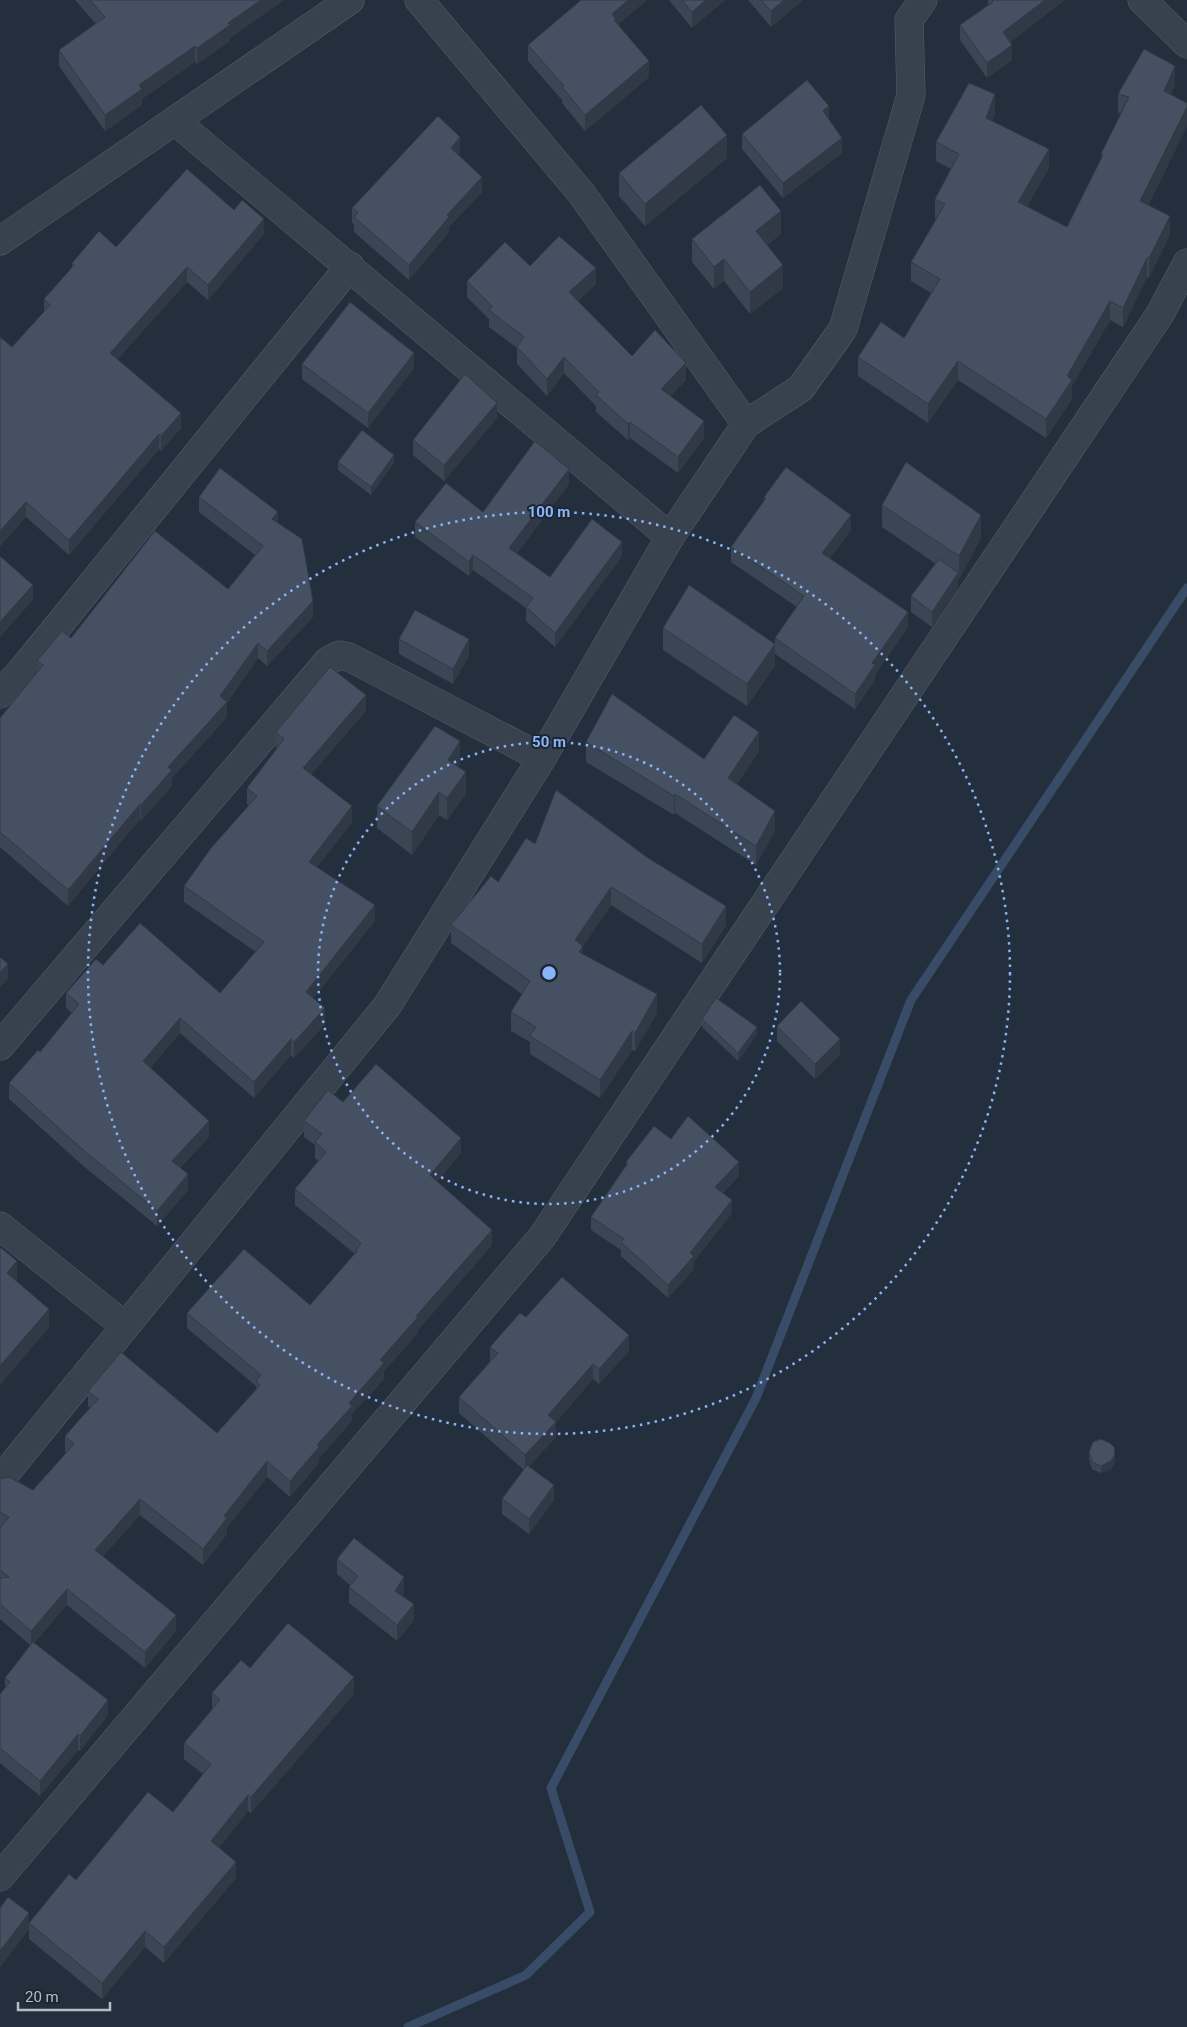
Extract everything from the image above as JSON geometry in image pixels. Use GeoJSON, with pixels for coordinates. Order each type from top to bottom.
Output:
{"type":"FeatureCollection","features":[{"type":"Feature","properties":{"kind":"street"},"geometry":{"type":"LineString","coordinates":[[0,242],[350,0]]}},
{"type":"Feature","properties":{"kind":"street"},"geometry":{"type":"LineString","coordinates":[[419,0],[581,193],[746,424]]}},
{"type":"Feature","properties":{"kind":"street"},"geometry":{"type":"LineString","coordinates":[[0,1480],[387,1006],[542,758],[670,537],[746,424],[801,388],[843,329],[911,95],[909,20],[923,0]]}},
{"type":"Feature","properties":{"kind":"street"},"geometry":{"type":"LineString","coordinates":[[1142,0],[1187,44]]}},
{"type":"Feature","properties":{"kind":"street"},"geometry":{"type":"LineString","coordinates":[[175,122],[350,266],[670,537]]}},
{"type":"Feature","properties":{"kind":"street"},"geometry":{"type":"LineString","coordinates":[[0,1878],[542,1236],[1160,314],[1187,263]]}},
{"type":"Feature","properties":{"kind":"street"},"geometry":{"type":"LineString","coordinates":[[0,694],[23,669],[350,266]]}},
{"type":"Feature","properties":{"kind":"street"},"geometry":{"type":"LineString","coordinates":[[0,1046],[328,661],[339,655],[349,657],[542,758]]}},
{"type":"Feature","properties":{"kind":"street"},"geometry":{"type":"LineString","coordinates":[[0,1226],[126,1326]]}},
{"type":"Feature","properties":{"kind":"building"},"geometry":{"type":"Polygon","coordinates":[[[90,0],[261,0],[197,48],[195,46],[139,85],[142,89],[105,115],[59,50],[105,17],[90,0]]]}},
{"type":"Feature","properties":{"kind":"building"},"geometry":{"type":"Polygon","coordinates":[[[581,0],[628,0],[612,14],[616,19],[614,20],[649,61],[585,115],[562,87],[564,86],[528,45],[581,0]]]}},
{"type":"Feature","properties":{"kind":"building"},"geometry":{"type":"Polygon","coordinates":[[[682,0],[706,0],[692,12],[682,0]]]}},
{"type":"Feature","properties":{"kind":"building"},"geometry":{"type":"Polygon","coordinates":[[[761,0],[784,0],[771,11],[761,0]]]}},
{"type":"Feature","properties":{"kind":"building"},"geometry":{"type":"Polygon","coordinates":[[[992,0],[1045,0],[1003,32],[1012,45],[987,63],[960,25],[993,2],[992,0]]]}},
{"type":"Feature","properties":{"kind":"building"},"geometry":{"type":"Polygon","coordinates":[[[1144,49],[1175,66],[1164,91],[1187,103],[1187,107],[1140,201],[1170,216],[1123,308],[1110,301],[1067,376],[1072,380],[1046,419],[958,361],[928,404],[858,357],[881,322],[904,338],[940,279],[911,262],[945,204],[935,199],[959,154],[936,142],[969,83],[995,94],[986,118],[1049,149],[1018,202],[1067,227],[1129,97],[1118,94],[1144,49]]]}},
{"type":"Feature","properties":{"kind":"building"},"geometry":{"type":"Polygon","coordinates":[[[807,80],[829,106],[823,111],[842,138],[783,183],[742,134],[807,80]]]}},
{"type":"Feature","properties":{"kind":"building"},"geometry":{"type":"Polygon","coordinates":[[[701,105],[727,135],[645,204],[619,173],[701,105]]]}},
{"type":"Feature","properties":{"kind":"building"},"geometry":{"type":"Polygon","coordinates":[[[438,116],[460,137],[451,148],[482,177],[447,215],[449,217],[409,265],[354,217],[358,212],[352,208],[438,116]]]}},
{"type":"Feature","properties":{"kind":"building"},"geometry":{"type":"Polygon","coordinates":[[[187,169],[234,210],[242,200],[264,219],[208,285],[187,267],[110,353],[181,413],[161,436],[159,434],[69,540],[26,502],[0,531],[0,337],[12,347],[50,305],[44,299],[74,265],[72,263],[99,231],[116,247],[187,169]]]}},
{"type":"Feature","properties":{"kind":"building"},"geometry":{"type":"Polygon","coordinates":[[[760,185],[781,211],[756,231],[783,265],[750,292],[724,259],[714,267],[692,239],[760,185]]]}},
{"type":"Feature","properties":{"kind":"building"},"geometry":{"type":"Polygon","coordinates":[[[559,236],[596,268],[569,292],[632,356],[655,330],[686,363],[661,389],[704,421],[678,457],[630,422],[628,424],[596,395],[599,392],[564,357],[547,379],[517,347],[524,337],[489,310],[492,306],[467,281],[505,242],[530,266],[559,236]]]}},
{"type":"Feature","properties":{"kind":"building"},"geometry":{"type":"Polygon","coordinates":[[[350,302],[414,353],[368,413],[302,364],[350,302]]]}},
{"type":"Feature","properties":{"kind":"building"},"geometry":{"type":"Polygon","coordinates":[[[465,374],[497,403],[444,465],[413,440],[465,374]]]}},
{"type":"Feature","properties":{"kind":"building"},"geometry":{"type":"Polygon","coordinates":[[[362,430],[394,455],[371,487],[338,462],[362,430]]]}},
{"type":"Feature","properties":{"kind":"building"},"geometry":{"type":"Polygon","coordinates":[[[535,441],[569,469],[509,548],[550,577],[592,519],[622,542],[555,633],[526,607],[533,598],[473,555],[469,562],[415,522],[446,483],[483,512],[535,441]]]}},
{"type":"Feature","properties":{"kind":"building"},"geometry":{"type":"Polygon","coordinates":[[[906,462],[981,515],[959,556],[882,505],[906,462]]]}},
{"type":"Feature","properties":{"kind":"building"},"geometry":{"type":"Polygon","coordinates":[[[786,467],[851,515],[822,553],[908,612],[872,663],[875,665],[855,694],[775,638],[804,596],[731,547],[786,467]]]}},
{"type":"Feature","properties":{"kind":"building"},"geometry":{"type":"Polygon","coordinates":[[[220,468],[278,512],[272,519],[302,539],[313,601],[267,651],[258,643],[220,696],[227,702],[168,767],[172,770],[140,804],[68,890],[0,832],[0,718],[43,665],[37,661],[62,631],[71,638],[155,531],[228,589],[263,546],[199,497],[220,468]]]}},
{"type":"Feature","properties":{"kind":"building"},"geometry":{"type":"Polygon","coordinates":[[[0,556],[33,585],[0,622],[0,556]]]}},
{"type":"Feature","properties":{"kind":"building"},"geometry":{"type":"Polygon","coordinates":[[[939,559],[958,573],[932,612],[911,596],[939,559]]]}},
{"type":"Feature","properties":{"kind":"building"},"geometry":{"type":"Polygon","coordinates":[[[689,585],[775,644],[747,684],[663,628],[689,585]]]}},
{"type":"Feature","properties":{"kind":"building"},"geometry":{"type":"Polygon","coordinates":[[[415,610],[469,639],[453,669],[399,639],[415,610]]]}},
{"type":"Feature","properties":{"kind":"building"},"geometry":{"type":"Polygon","coordinates":[[[330,667],[366,695],[303,768],[352,806],[309,862],[375,905],[306,992],[325,1008],[294,1042],[291,1039],[254,1082],[180,1018],[143,1061],[209,1121],[172,1161],[188,1174],[157,1211],[81,1148],[9,1083],[38,1050],[40,1052],[79,1004],[66,993],[96,959],[103,965],[140,923],[220,993],[264,942],[184,886],[211,848],[257,796],[247,788],[284,739],[276,732],[330,667]]]}},
{"type":"Feature","properties":{"kind":"building"},"geometry":{"type":"Polygon","coordinates":[[[612,694],[704,759],[734,715],[759,732],[728,778],[775,811],[756,846],[675,794],[674,796],[586,742],[612,694]]]}},
{"type":"Feature","properties":{"kind":"building"},"geometry":{"type":"Polygon","coordinates":[[[435,726],[460,741],[448,760],[466,772],[447,798],[439,792],[412,832],[377,806],[435,726]]]}},
{"type":"Feature","properties":{"kind":"building"},"geometry":{"type":"Polygon","coordinates":[[[556,790],[648,858],[726,906],[702,944],[611,887],[575,940],[583,946],[579,952],[657,994],[635,1033],[632,1031],[600,1080],[530,1036],[536,1027],[511,1012],[530,981],[451,925],[491,876],[498,882],[526,838],[535,844],[556,790]]]}},
{"type":"Feature","properties":{"kind":"building"},"geometry":{"type":"Polygon","coordinates":[[[0,957],[8,964],[0,973],[0,957]]]}},
{"type":"Feature","properties":{"kind":"building"},"geometry":{"type":"Polygon","coordinates":[[[716,998],[757,1027],[738,1053],[702,1019],[716,998]]]}},
{"type":"Feature","properties":{"kind":"building"},"geometry":{"type":"Polygon","coordinates":[[[801,1001],[840,1039],[815,1064],[777,1026],[801,1001]]]}},
{"type":"Feature","properties":{"kind":"building"},"geometry":{"type":"Polygon","coordinates":[[[376,1064],[461,1138],[430,1175],[492,1230],[380,1360],[384,1363],[349,1403],[352,1406],[317,1445],[319,1447],[290,1481],[267,1461],[224,1516],[227,1518],[203,1549],[140,1499],[95,1550],[176,1615],[145,1652],[67,1589],[31,1631],[0,1604],[0,1578],[9,1577],[0,1570],[0,1528],[9,1517],[0,1512],[0,1479],[9,1477],[33,1490],[74,1444],[65,1436],[98,1399],[88,1391],[121,1352],[217,1433],[260,1385],[256,1381],[261,1375],[187,1313],[244,1249],[310,1305],[357,1251],[361,1243],[295,1189],[326,1152],[315,1142],[322,1134],[304,1121],[328,1090],[343,1102],[376,1064]]]}},
{"type":"Feature","properties":{"kind":"building"},"geometry":{"type":"Polygon","coordinates":[[[688,1116],[739,1162],[715,1187],[732,1200],[690,1253],[694,1256],[668,1285],[621,1242],[624,1239],[591,1217],[628,1163],[626,1162],[654,1126],[671,1139],[688,1116]]]}},
{"type":"Feature","properties":{"kind":"building"},"geometry":{"type":"Polygon","coordinates":[[[0,1247],[17,1261],[7,1273],[49,1309],[0,1366],[0,1247]]]}},
{"type":"Feature","properties":{"kind":"building"},"geometry":{"type":"Polygon","coordinates":[[[562,1277],[629,1335],[599,1369],[593,1364],[548,1415],[556,1422],[525,1455],[459,1397],[498,1353],[490,1347],[520,1313],[526,1317],[562,1277]]]}},
{"type":"Feature","properties":{"kind":"building"},"geometry":{"type":"Polygon","coordinates":[[[1101,1439],[1114,1447],[1115,1454],[1111,1461],[1101,1466],[1092,1462],[1089,1452],[1093,1442],[1101,1439]]]}},
{"type":"Feature","properties":{"kind":"building"},"geometry":{"type":"Polygon","coordinates":[[[527,1465],[554,1485],[529,1519],[502,1499],[527,1465]]]}},
{"type":"Feature","properties":{"kind":"building"},"geometry":{"type":"Polygon","coordinates":[[[354,1538],[404,1577],[395,1591],[414,1604],[397,1625],[349,1587],[358,1576],[337,1559],[354,1538]]]}},
{"type":"Feature","properties":{"kind":"building"},"geometry":{"type":"Polygon","coordinates":[[[288,1623],[354,1677],[251,1797],[248,1795],[211,1841],[236,1862],[164,1947],[145,1931],[102,1983],[29,1923],[69,1874],[76,1880],[148,1792],[173,1812],[211,1764],[184,1743],[220,1700],[212,1693],[241,1660],[250,1668],[288,1623]]]}},
{"type":"Feature","properties":{"kind":"building"},"geometry":{"type":"Polygon","coordinates":[[[33,1642],[108,1700],[80,1736],[78,1734],[40,1781],[0,1748],[0,1694],[10,1682],[5,1678],[33,1642]]]}},
{"type":"Feature","properties":{"kind":"building"},"geometry":{"type":"Polygon","coordinates":[[[8,1897],[29,1913],[0,1951],[0,1908],[8,1897]]]}},
{"type":"Feature","properties":{"kind":"waterway"},"geometry":{"type":"LineString","coordinates":[[408,2027],[526,1975],[590,1912],[551,1788],[756,1398],[911,1000],[1187,588]]}}]}
